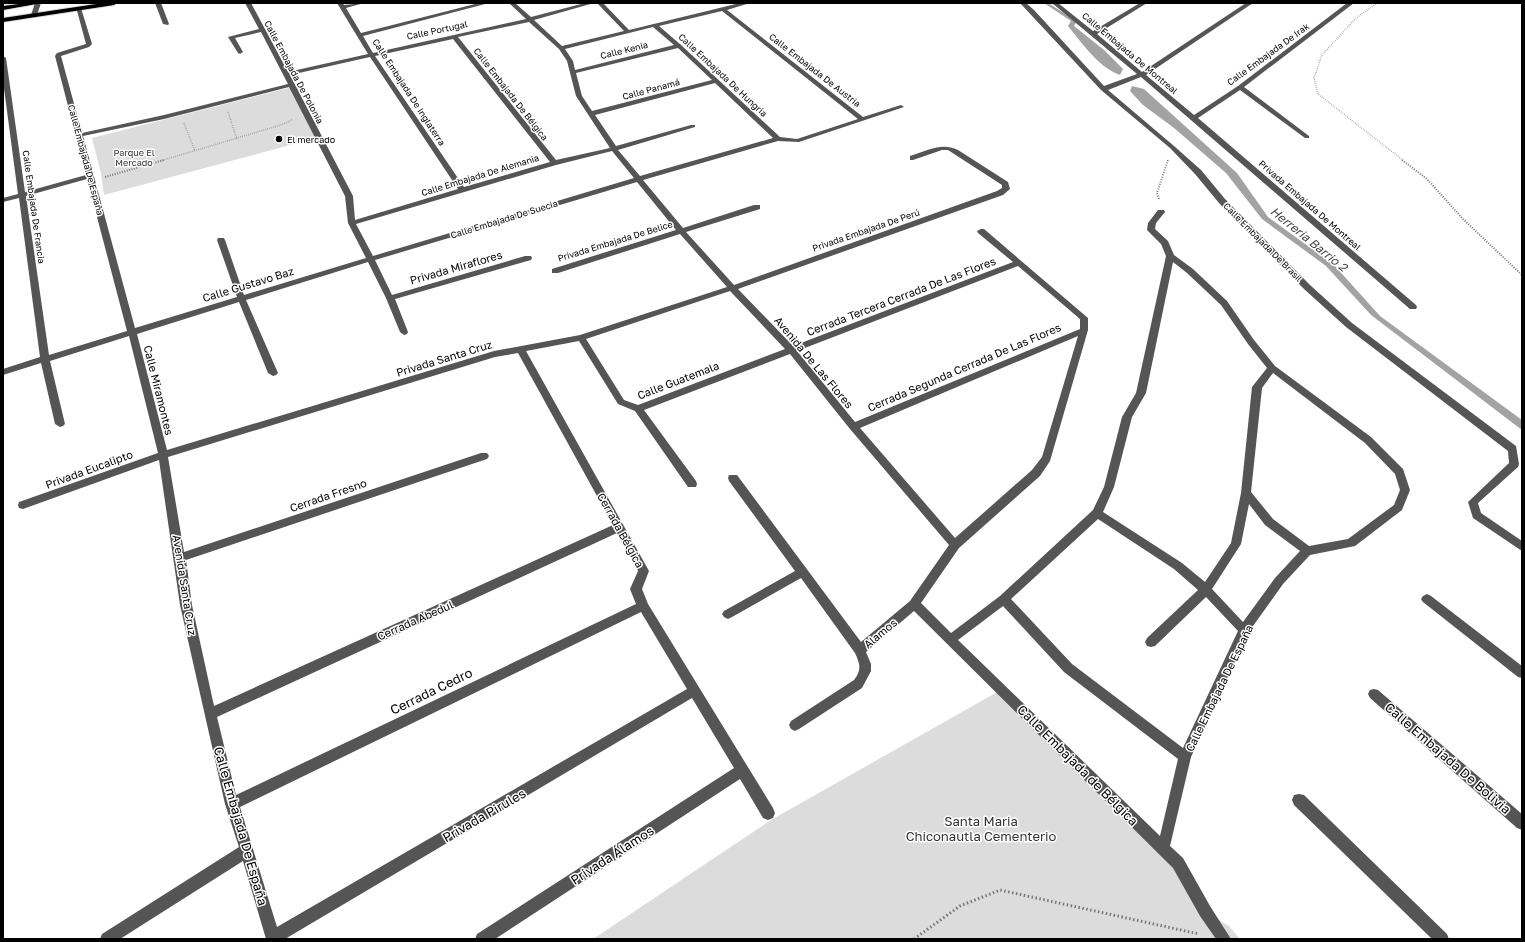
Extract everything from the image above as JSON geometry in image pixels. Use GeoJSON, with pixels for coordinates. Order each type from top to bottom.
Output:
{"type":"FeatureCollection","features":[{"type":"Feature","properties":{"kind":"main road"},"geometry":{"type":"LineString","coordinates":[[3,8],[38,3]]}},
{"type":"Feature","properties":{"kind":"main road"},"geometry":{"type":"LineString","coordinates":[[3,20],[114,3]]}},
{"type":"Feature","properties":{"kind":"street"},"geometry":{"type":"LineString","coordinates":[[34,15],[38,3]]}},
{"type":"Feature","properties":{"kind":"street"},"geometry":{"type":"LineString","coordinates":[[158,3],[166,24]]}},
{"type":"Feature","properties":{"kind":"street","name":"Calle Embajada De Polonia"},"geometry":{"type":"LineString","coordinates":[[248,3],[349,196],[352,223],[390,298],[404,332]]}},
{"type":"Feature","properties":{"kind":"street"},"geometry":{"type":"LineString","coordinates":[[342,5],[361,3]]}},
{"type":"Feature","properties":{"kind":"street"},"geometry":{"type":"LineString","coordinates":[[361,35],[486,3]]}},
{"type":"Feature","properties":{"kind":"street","name":"Avenida De Las Flores"},"geometry":{"type":"LineString","coordinates":[[512,3],[528,20],[561,48],[570,61],[579,96],[590,114],[614,149],[681,231],[732,288],[791,350],[853,427],[955,545]]}},
{"type":"Feature","properties":{"kind":"street","name":"Calle Portugal"},"geometry":{"type":"LineString","coordinates":[[286,74],[528,20],[591,3]]}},
{"type":"Feature","properties":{"kind":"street"},"geometry":{"type":"LineString","coordinates":[[600,3],[628,32]]}},
{"type":"Feature","properties":{"kind":"street"},"geometry":{"type":"LineString","coordinates":[[561,48],[747,3]]}},
{"type":"Feature","properties":{"kind":"street","name":"Calle Embajada De Brasil"},"geometry":{"type":"LineString","coordinates":[[1023,3],[1103,89],[1172,147],[1198,172],[1222,201],[1307,287],[1350,325],[1513,449],[1514,464],[1473,502],[1477,515],[1522,547]]}},
{"type":"Feature","properties":{"kind":"street","name":"Calle Embajada De Montreal"},"geometry":{"type":"LineString","coordinates":[[1055,3],[1194,118]]}},
{"type":"Feature","properties":{"kind":"street"},"geometry":{"type":"LineString","coordinates":[[1093,34],[1144,3]]}},
{"type":"Feature","properties":{"kind":"street"},"geometry":{"type":"LineString","coordinates":[[1103,89],[1141,75],[1250,3]]}},
{"type":"Feature","properties":{"kind":"street","name":"Calle Embajada De Irak"},"geometry":{"type":"LineString","coordinates":[[1194,118],[1240,86],[1351,3]]}},
{"type":"Feature","properties":{"kind":"street","name":"Calle Embajada De Inglaterra"},"geometry":{"type":"LineString","coordinates":[[342,5],[372,54],[463,191]]}},
{"type":"Feature","properties":{"kind":"street","name":"Calle Embajada De España"},"geometry":{"type":"LineString","coordinates":[[78,8],[88,44],[59,54],[58,56],[92,178],[132,332]]}},
{"type":"Feature","properties":{"kind":"street","name":"Calle Embajada De Austria"},"geometry":{"type":"LineString","coordinates":[[723,9],[863,120]]}},
{"type":"Feature","properties":{"kind":"street","name":"Calle Embajada De Hungria"},"geometry":{"type":"LineString","coordinates":[[655,26],[679,46],[778,139]]}},
{"type":"Feature","properties":{"kind":"street"},"geometry":{"type":"LineString","coordinates":[[240,52],[231,37],[262,30]]}},
{"type":"Feature","properties":{"kind":"street","name":"Calle Embajada De Bélgica"},"geometry":{"type":"LineString","coordinates":[[454,36],[554,163]]}},
{"type":"Feature","properties":{"kind":"street","name":"Calle Kenia"},"geometry":{"type":"LineString","coordinates":[[574,72],[679,46]]}},
{"type":"Feature","properties":{"kind":"street","name":"Calle Embajada De Francia"},"geometry":{"type":"LineString","coordinates":[[3,58],[45,359],[60,424]]}},
{"type":"Feature","properties":{"kind":"street","name":"Calle Panamá"},"geometry":{"type":"LineString","coordinates":[[590,114],[717,81]]}},
{"type":"Feature","properties":{"kind":"street"},"geometry":{"type":"LineString","coordinates":[[80,135],[180,113],[291,85]]}},
{"type":"Feature","properties":{"kind":"street"},"geometry":{"type":"LineString","coordinates":[[1240,86],[1307,137]]}},
{"type":"Feature","properties":{"kind":"street"},"geometry":{"type":"LineString","coordinates":[[863,120],[901,107]]}},
{"type":"Feature","properties":{"kind":"street","name":"Privada Embajada De Montreal"},"geometry":{"type":"LineString","coordinates":[[1194,118],[1413,307]]}},
{"type":"Feature","properties":{"kind":"street","name":"Calle Embajada De Austria"},"geometry":{"type":"LineString","coordinates":[[638,178],[778,139],[797,141],[863,120]]}},
{"type":"Feature","properties":{"kind":"street","name":"Calle Embajada De Alemania"},"geometry":{"type":"LineString","coordinates":[[352,223],[554,163],[614,149],[693,126]]}},
{"type":"Feature","properties":{"kind":"street","name":"Privada Embajada De Perú"},"geometry":{"type":"LineString","coordinates":[[732,288],[1000,193],[1006,189],[1005,184],[956,151],[949,148],[913,158]]}},
{"type":"Feature","properties":{"kind":"street"},"geometry":{"type":"LineString","coordinates":[[3,200],[92,178]]}},
{"type":"Feature","properties":{"kind":"street","name":"Calle Embajada De Suecia"},"geometry":{"type":"LineString","coordinates":[[370,260],[638,178]]}},
{"type":"Feature","properties":{"kind":"street","name":"Privada Embajada De Belice"},"geometry":{"type":"LineString","coordinates":[[555,271],[756,207]]}},
{"type":"Feature","properties":{"kind":"street"},"geometry":{"type":"LineString","coordinates":[[951,639],[1004,599],[1097,513],[1108,487],[1127,417],[1140,393],[1170,256],[1165,242],[1151,230],[1152,223],[1161,212]]}},
{"type":"Feature","properties":{"kind":"street"},"geometry":{"type":"LineString","coordinates":[[981,231],[1084,318],[1084,330]]}},
{"type":"Feature","properties":{"kind":"street"},"geometry":{"type":"LineString","coordinates":[[221,240],[241,297],[273,373]]}},
{"type":"Feature","properties":{"kind":"street"},"geometry":{"type":"LineString","coordinates":[[1170,256],[1190,271],[1224,303],[1251,342],[1272,368],[1368,440],[1399,472],[1405,490],[1398,507],[1350,543],[1307,551],[1269,522],[1246,493]]}},
{"type":"Feature","properties":{"kind":"street","name":"Privada Miraflores"},"geometry":{"type":"LineString","coordinates":[[390,298],[528,258]]}},
{"type":"Feature","properties":{"kind":"street","name":"Calle Gustavo Baz"},"geometry":{"type":"LineString","coordinates":[[132,332],[241,297],[370,260]]}},
{"type":"Feature","properties":{"kind":"street","name":"Cerrada Tercera Cerrada De Las Flores"},"geometry":{"type":"LineString","coordinates":[[791,350],[1019,263]]}},
{"type":"Feature","properties":{"kind":"street","name":"Privada Santa Cruz"},"geometry":{"type":"LineString","coordinates":[[163,455],[494,354],[581,338],[732,288]]}},
{"type":"Feature","properties":{"kind":"street","name":"Cerrada Segunda Cerrada De Las Flores"},"geometry":{"type":"LineString","coordinates":[[853,427],[1084,330]]}},
{"type":"Feature","properties":{"kind":"street","name":"Alamos"},"geometry":{"type":"LineString","coordinates":[[795,725],[858,684],[865,676],[866,666],[860,650],[914,604],[955,545],[1036,473],[1047,458],[1084,330]]}},
{"type":"Feature","properties":{"kind":"street"},"geometry":{"type":"LineString","coordinates":[[3,372],[132,332]]}},
{"type":"Feature","properties":{"kind":"street","name":"Calle Miramontes"},"geometry":{"type":"LineString","coordinates":[[132,332],[163,455]]}},
{"type":"Feature","properties":{"kind":"street","name":"Calle Guatemala"},"geometry":{"type":"LineString","coordinates":[[581,338],[621,402],[638,409],[791,350]]}},
{"type":"Feature","properties":{"kind":"street","name":"Cerrada Bélgica"},"geometry":{"type":"LineString","coordinates":[[521,350],[644,571],[636,589],[643,606],[768,813]]}},
{"type":"Feature","properties":{"kind":"street"},"geometry":{"type":"LineString","coordinates":[[1151,642],[1206,590],[1236,544],[1246,493],[1257,387],[1272,368]]}},
{"type":"Feature","properties":{"kind":"street"},"geometry":{"type":"LineString","coordinates":[[638,409],[692,484]]}},
{"type":"Feature","properties":{"kind":"street","name":"Privada Eucalipto"},"geometry":{"type":"LineString","coordinates":[[23,505],[163,455]]}},
{"type":"Feature","properties":{"kind":"street","name":"Avenida Santa Cruz"},"geometry":{"type":"LineString","coordinates":[[163,455],[186,605],[210,714]]}},
{"type":"Feature","properties":{"kind":"street","name":"Cerrada Fresno"},"geometry":{"type":"LineString","coordinates":[[180,558],[484,456]]}},
{"type":"Feature","properties":{"kind":"street"},"geometry":{"type":"LineString","coordinates":[[733,478],[860,650]]}},
{"type":"Feature","properties":{"kind":"street"},"geometry":{"type":"LineString","coordinates":[[1097,513],[1178,566],[1206,590],[1244,630]]}},
{"type":"Feature","properties":{"kind":"street","name":"Cerrada Abedul"},"geometry":{"type":"LineString","coordinates":[[210,714],[620,527]]}},
{"type":"Feature","properties":{"kind":"street","name":"Calle Embajada De España"},"geometry":{"type":"LineString","coordinates":[[1163,849],[1185,757],[1244,630],[1279,581],[1307,551]]}},
{"type":"Feature","properties":{"kind":"street"},"geometry":{"type":"LineString","coordinates":[[728,614],[802,572]]}},
{"type":"Feature","properties":{"kind":"street"},"geometry":{"type":"LineString","coordinates":[[1004,599],[1068,668],[1185,757]]}},
{"type":"Feature","properties":{"kind":"street"},"geometry":{"type":"LineString","coordinates":[[1427,599],[1522,673]]}},
{"type":"Feature","properties":{"kind":"street","name":"Calle Embajada de Bélgica"},"geometry":{"type":"LineString","coordinates":[[914,604],[1178,863],[1220,934]]}},
{"type":"Feature","properties":{"kind":"street","name":"Cerrada Cedro"},"geometry":{"type":"LineString","coordinates":[[232,804],[643,606]]}},
{"type":"Feature","properties":{"kind":"street","name":"Privada Pirules"},"geometry":{"type":"LineString","coordinates":[[273,938],[694,691]]}},
{"type":"Feature","properties":{"kind":"street","name":"Calle Embajada De Bolivia"},"geometry":{"type":"LineString","coordinates":[[1374,694],[1522,822]]}},
{"type":"Feature","properties":{"kind":"street","name":"Calle Embajada De España"},"geometry":{"type":"LineString","coordinates":[[210,714],[232,804],[273,938]]}},
{"type":"Feature","properties":{"kind":"street","name":"Privada Álamos"},"geometry":{"type":"LineString","coordinates":[[482,939],[742,770]]}},
{"type":"Feature","properties":{"kind":"street"},"geometry":{"type":"LineString","coordinates":[[1299,800],[1442,939]]}},
{"type":"Feature","properties":{"kind":"street"},"geometry":{"type":"LineString","coordinates":[[107,939],[247,850]]}},
{"type":"Feature","properties":{"kind":"path"},"geometry":{"type":"LineString","coordinates":[[1377,3],[1356,18],[1322,55],[1314,78],[1318,94],[1426,179],[1463,218],[1522,275]]}},
{"type":"Feature","properties":{"kind":"path"},"geometry":{"type":"LineString","coordinates":[[224,102],[237,139]]}},
{"type":"Feature","properties":{"kind":"path"},"geometry":{"type":"LineString","coordinates":[[180,113],[195,151]]}},
{"type":"Feature","properties":{"kind":"path"},"geometry":{"type":"LineString","coordinates":[[92,178],[237,139],[307,115]]}},
{"type":"Feature","properties":{"kind":"path"},"geometry":{"type":"LineString","coordinates":[[1161,212],[1157,193],[1172,147]]}},
{"type":"Feature","properties":{"kind":"path"},"geometry":{"type":"LineString","coordinates":[[914,939],[960,906],[1000,890],[1203,935],[1220,934]]}},
{"type":"Feature","properties":{"kind":"green space","name":"Parque El Mercado"},"geometry":{"type":"Polygon","coordinates":[[[296,86],[320,137],[104,195],[101,173],[92,138],[296,86]]]}},
{"type":"Feature","properties":{"kind":"green space","name":"Santa Maria Chiconautla Cementerio"},"geometry":{"type":"Polygon","coordinates":[[[999,691],[1177,864],[1208,913],[1229,926],[1240,939],[593,939],[771,820],[999,691]]]}},
{"type":"Feature","properties":{"kind":"shaded area"},"geometry":{"type":"Polygon","coordinates":[[[1044,3],[1048,3],[1077,21],[1074,26],[1104,50],[1123,69],[1120,75],[1098,61],[1091,54],[1068,26],[1071,21],[1044,3]]]}},
{"type":"Feature","properties":{"kind":"shaded area"},"geometry":{"type":"Polygon","coordinates":[[[1132,86],[1144,89],[1237,173],[1268,217],[1334,265],[1380,316],[1522,420],[1522,430],[1371,315],[1326,266],[1262,219],[1226,173],[1174,128],[1143,105],[1130,91],[1132,86]]]}},
{"type":"Feature","properties":{"kind":"place","name":"El mercado"},"geometry":{"type":"Point","coordinates":[279,139]}},
{"type":"Feature","properties":{"kind":"water label","name":"Herreria Barrio 2"},"geometry":{"type":"Point","coordinates":[1309,239]}}]}
